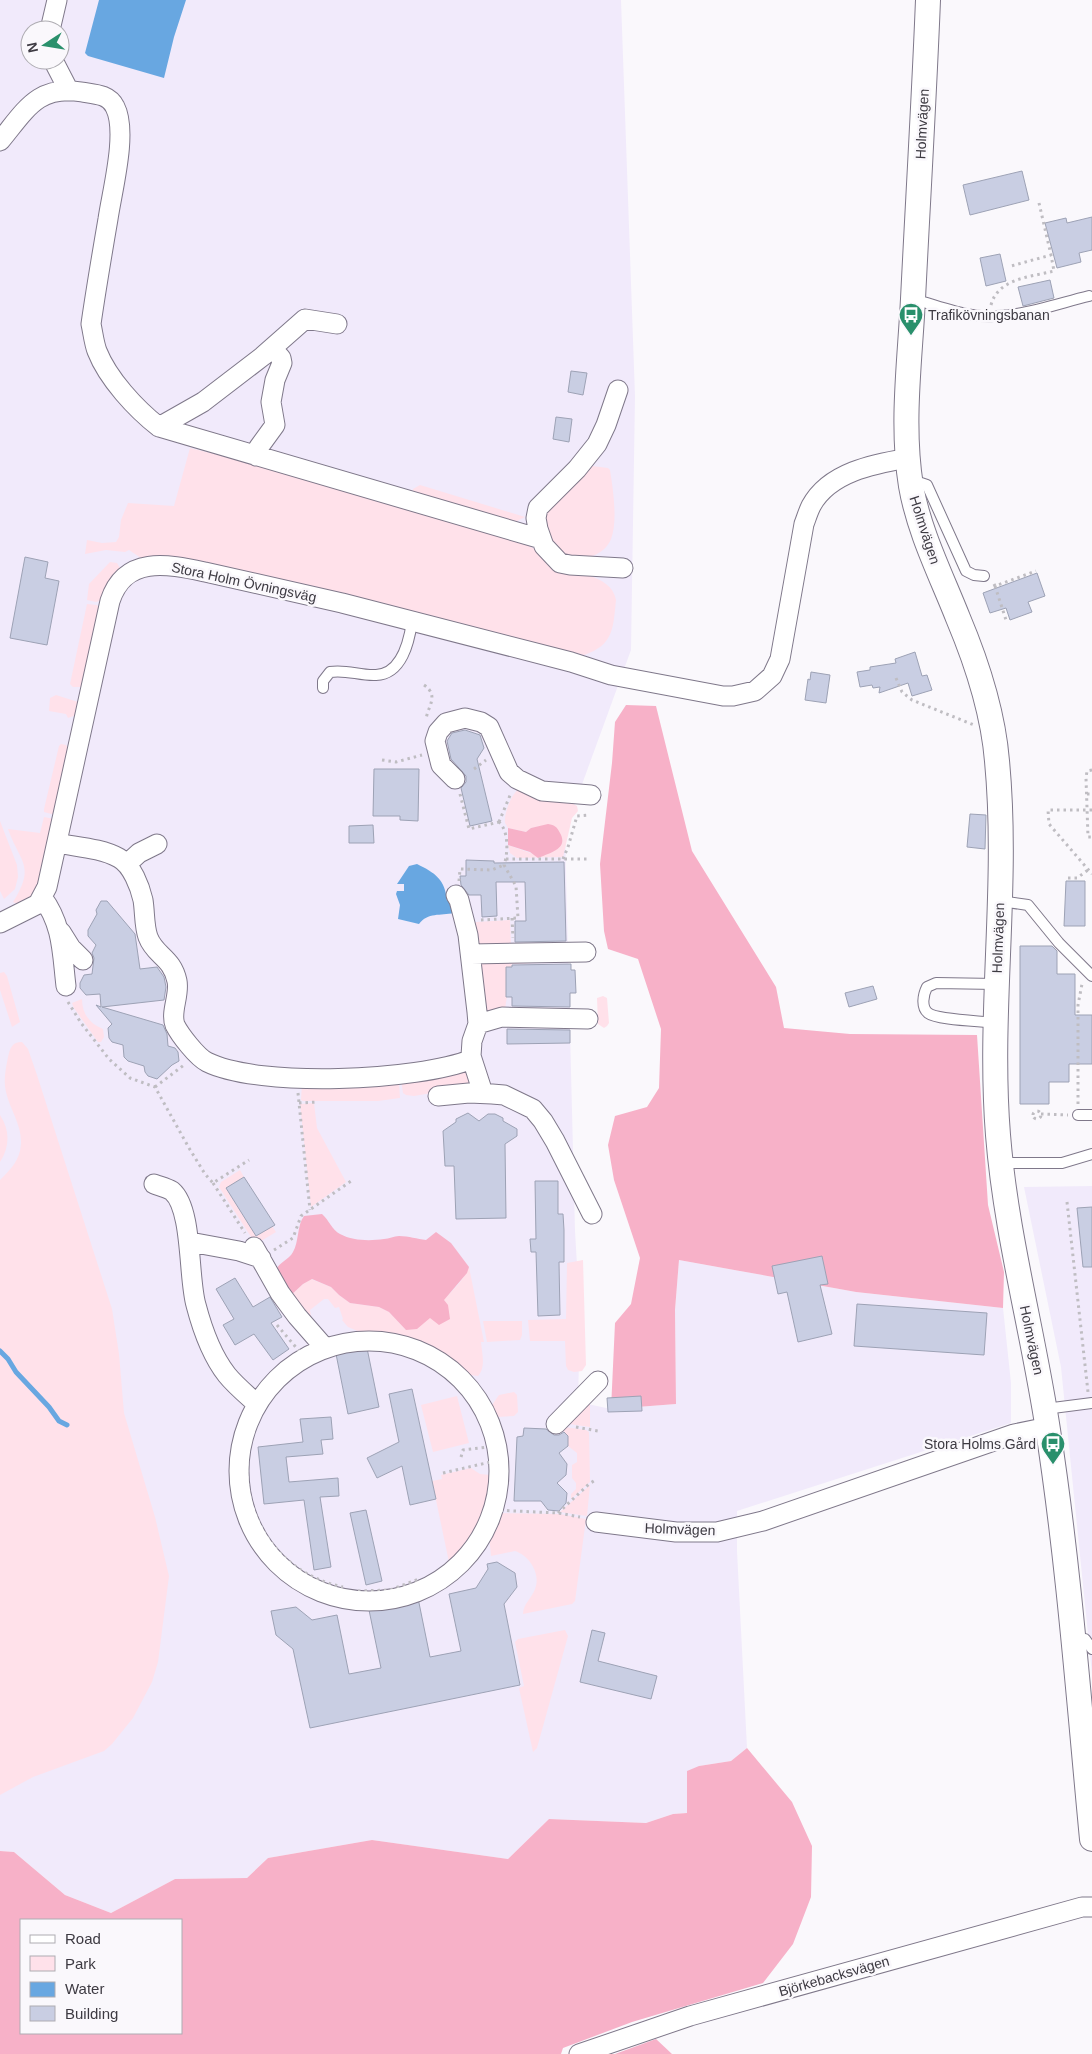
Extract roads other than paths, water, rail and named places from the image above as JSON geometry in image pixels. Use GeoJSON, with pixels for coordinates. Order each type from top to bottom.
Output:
{"type":"FeatureCollection","features":[{"type":"Feature","properties":{"kind":"street"},"geometry":{"type":"LineString","coordinates":[[52,20],[57,0]]}},
{"type":"Feature","properties":{"kind":"street","name":"Holmvägen"},"geometry":{"type":"LineString","coordinates":[[928,0],[908,377],[908,458],[911,484],[922,526],[980,676],[998,764],[1001,823],[995,1023],[996,1106],[1001,1163],[1013,1248],[1086,1641],[1092,1839]]}},
{"type":"Feature","properties":{"kind":"street"},"geometry":{"type":"LineString","coordinates":[[58,70],[69,91]]}},
{"type":"Feature","properties":{"kind":"street"},"geometry":{"type":"LineString","coordinates":[[0,140],[35,99],[46,94],[69,91],[103,96],[111,100],[116,108],[119,121],[119,160],[91,324],[96,350],[107,372],[142,414],[159,427],[541,539]]}},
{"type":"Feature","properties":{"kind":"street"},"geometry":{"type":"LineString","coordinates":[[159,427],[204,402],[305,319],[337,324]]}},
{"type":"Feature","properties":{"kind":"street"},"geometry":{"type":"LineString","coordinates":[[256,456],[274,425],[272,402],[275,380],[282,363],[281,358],[272,348]]}},
{"type":"Feature","properties":{"kind":"street"},"geometry":{"type":"LineString","coordinates":[[618,390],[606,425],[589,456],[538,508],[536,518],[544,546],[560,563],[623,568]]}},
{"type":"Feature","properties":{"kind":"street","name":"Stora Holm Övningsväg"},"geometry":{"type":"LineString","coordinates":[[42,897],[47,887],[57,843],[104,624],[114,589],[121,578],[134,571],[153,565],[183,568],[342,603],[571,662],[610,675],[722,696],[746,694],[764,685],[772,676],[780,659],[798,552],[804,524],[811,506],[820,493],[836,481],[853,472],[882,463],[908,458]]}},
{"type":"Feature","properties":{"kind":"street"},"geometry":{"type":"LineString","coordinates":[[455,778],[441,765],[437,742],[442,726],[452,720],[465,718],[481,722],[489,728],[508,772],[517,780],[542,792],[591,795]]}},
{"type":"Feature","properties":{"kind":"street"},"geometry":{"type":"LineString","coordinates":[[57,843],[120,858],[127,864],[142,898],[148,937],[156,950],[172,964],[179,989],[173,1013],[175,1024],[205,1062],[234,1072],[299,1078],[398,1075],[450,1067],[472,1059]]}},
{"type":"Feature","properties":{"kind":"street"},"geometry":{"type":"LineString","coordinates":[[127,864],[140,853],[157,844]]}},
{"type":"Feature","properties":{"kind":"street"},"geometry":{"type":"LineString","coordinates":[[456,895],[466,920],[471,954],[478,1024],[472,1041],[472,1059],[483,1093]]}},
{"type":"Feature","properties":{"kind":"street"},"geometry":{"type":"LineString","coordinates":[[0,923],[38,904],[42,897],[52,911],[59,929],[71,948],[83,960]]}},
{"type":"Feature","properties":{"kind":"street"},"geometry":{"type":"LineString","coordinates":[[59,929],[66,986]]}},
{"type":"Feature","properties":{"kind":"street"},"geometry":{"type":"LineString","coordinates":[[471,954],[586,952]]}},
{"type":"Feature","properties":{"kind":"street"},"geometry":{"type":"LineString","coordinates":[[478,1024],[502,1017],[588,1019]]}},
{"type":"Feature","properties":{"kind":"street"},"geometry":{"type":"LineString","coordinates":[[438,1096],[483,1093],[504,1096],[532,1109],[543,1121],[592,1214]]}},
{"type":"Feature","properties":{"kind":"street"},"geometry":{"type":"LineString","coordinates":[[154,1184],[172,1192],[187,1227],[190,1242],[190,1271],[194,1295],[213,1350],[227,1375],[261,1407]]}},
{"type":"Feature","properties":{"kind":"street"},"geometry":{"type":"LineString","coordinates":[[190,1242],[257,1253],[280,1293],[297,1316],[317,1355]]}},
{"type":"Feature","properties":{"kind":"street"},"geometry":{"type":"LineString","coordinates":[[385,1342],[405,1346],[436,1360],[458,1376],[471,1390],[490,1423],[498,1452],[498,1493],[494,1510],[476,1546],[464,1562],[432,1586],[404,1597],[375,1602],[348,1600],[316,1591],[282,1569],[257,1538],[248,1520],[242,1501],[239,1481],[242,1441],[278,1378],[317,1355],[345,1343],[385,1342]]}},
{"type":"Feature","properties":{"kind":"street"},"geometry":{"type":"LineString","coordinates":[[556,1424],[598,1381]]}},
{"type":"Feature","properties":{"kind":"street","name":"Holmvägen"},"geometry":{"type":"LineString","coordinates":[[592,1520],[676,1532],[717,1532],[763,1521],[1014,1434],[1046,1418]]}},
{"type":"Feature","properties":{"kind":"street","name":"Björkebacksvägen"},"geometry":{"type":"LineString","coordinates":[[579,2054],[690,2016],[1082,1906],[1092,1907]]}},
{"type":"Feature","properties":{"kind":"lane"},"geometry":{"type":"LineString","coordinates":[[913,298],[972,315],[1014,315],[1089,296]]}},
{"type":"Feature","properties":{"kind":"lane"},"geometry":{"type":"LineString","coordinates":[[911,484],[921,483],[927,486],[966,571],[974,576],[984,576]]}},
{"type":"Feature","properties":{"kind":"lane"},"geometry":{"type":"LineString","coordinates":[[323,688],[323,681],[330,672],[338,670],[376,675],[390,670],[406,652],[412,622]]}},
{"type":"Feature","properties":{"kind":"lane"},"geometry":{"type":"LineString","coordinates":[[1000,901],[1028,905],[1088,974]]}},
{"type":"Feature","properties":{"kind":"lane"},"geometry":{"type":"LineString","coordinates":[[995,1023],[937,1017],[928,1013],[924,1006],[924,993],[927,987],[936,983],[996,984]]}},
{"type":"Feature","properties":{"kind":"lane"},"geometry":{"type":"LineString","coordinates":[[1078,1115],[1092,1115]]}},
{"type":"Feature","properties":{"kind":"lane"},"geometry":{"type":"LineString","coordinates":[[1001,1163],[1062,1163],[1092,1154]]}},
{"type":"Feature","properties":{"kind":"lane"},"geometry":{"type":"LineString","coordinates":[[1046,1418],[1091,1403]]}},
{"type":"Feature","properties":{"kind":"water"},"geometry":{"type":"Polygon","coordinates":[[[99,0],[186,0],[174,37],[164,78],[88,56],[85,53],[99,0]]]}},
{"type":"Feature","properties":{"kind":"water"},"geometry":{"type":"Polygon","coordinates":[[[417,864],[429,870],[438,878],[444,887],[447,901],[452,901],[454,913],[430,916],[419,924],[398,919],[400,905],[396,894],[397,891],[404,891],[404,884],[397,884],[409,866],[417,864]]]}},
{"type":"Feature","properties":{"kind":"waterway"},"geometry":{"type":"LineString","coordinates":[[0,1351],[59,1421],[67,1425]]}},
{"type":"Feature","properties":{"kind":"place","name":"Trafikövningsbanan"},"geometry":{"type":"Point","coordinates":[911,336]}},
{"type":"Feature","properties":{"kind":"place","name":"Stora Holms Gård"},"geometry":{"type":"Point","coordinates":[1053,1465]}}]}
